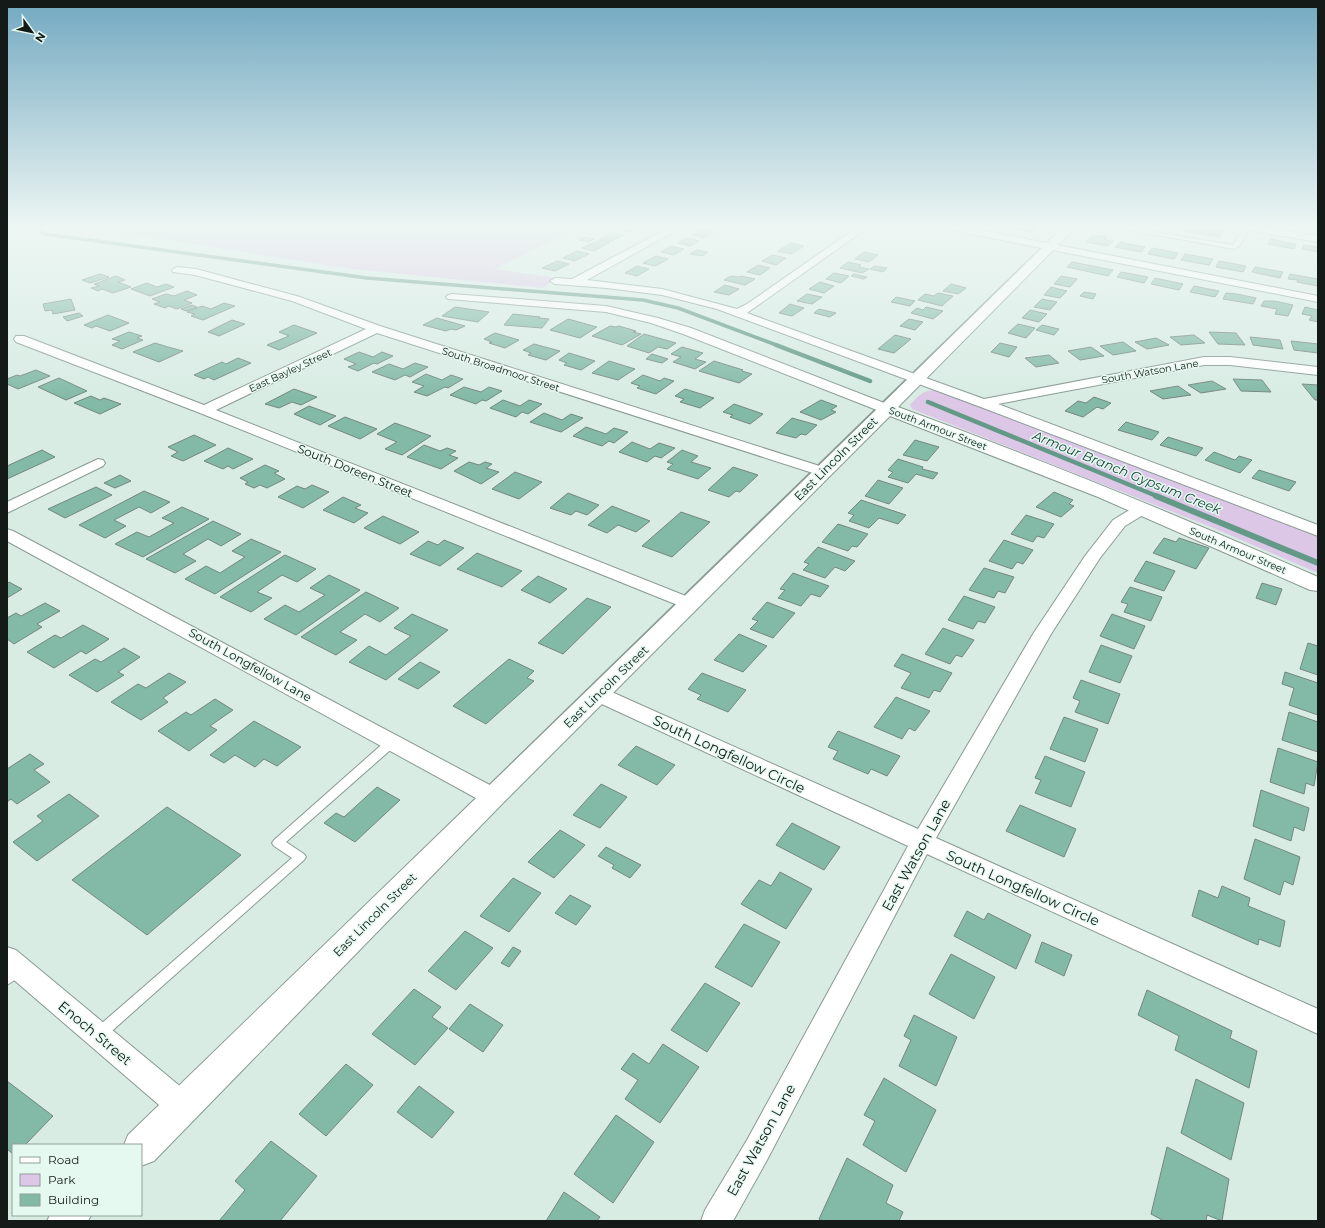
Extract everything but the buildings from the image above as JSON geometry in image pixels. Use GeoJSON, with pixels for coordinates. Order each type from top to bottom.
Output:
{"type":"FeatureCollection","features":[{"type":"Feature","properties":{"kind":"street","name":"South Broadmoor Street"},"geometry":{"type":"LineString","coordinates":[[238,283],[296,299],[376,329],[824,472]]}},
{"type":"Feature","properties":{"kind":"street"},"geometry":{"type":"LineString","coordinates":[[586,283],[662,292],[704,302],[738,313],[983,403],[1318,531]]}},
{"type":"Feature","properties":{"kind":"street"},"geometry":{"type":"LineString","coordinates":[[738,313],[751,306],[783,283]]}},
{"type":"Feature","properties":{"kind":"street","name":"East Lincoln Street"},"geometry":{"type":"LineString","coordinates":[[142,1147],[493,797],[824,472],[1013,283]]}},
{"type":"Feature","properties":{"kind":"street"},"geometry":{"type":"LineString","coordinates":[[1237,283],[1318,299]]}},
{"type":"Feature","properties":{"kind":"street","name":"South Armour Street"},"geometry":{"type":"LineString","coordinates":[[452,297],[606,309],[631,314],[687,331],[960,436],[1142,509],[1318,585]]}},
{"type":"Feature","properties":{"kind":"street","name":"East Bayley Street"},"geometry":{"type":"LineString","coordinates":[[205,410],[376,329]]}},
{"type":"Feature","properties":{"kind":"street","name":"South Doreen Street"},"geometry":{"type":"LineString","coordinates":[[20,339],[205,410],[690,604]]}},
{"type":"Feature","properties":{"kind":"street","name":"South Watson Lane"},"geometry":{"type":"LineString","coordinates":[[983,403],[1204,361],[1230,361],[1318,371]]}},
{"type":"Feature","properties":{"kind":"street"},"geometry":{"type":"LineString","coordinates":[[7,508],[98,463]]}},
{"type":"Feature","properties":{"kind":"street","name":"East Watson Lane"},"geometry":{"type":"LineString","coordinates":[[716,1221],[757,1150],[922,842],[1042,634],[1092,556],[1119,523],[1142,509]]}},
{"type":"Feature","properties":{"kind":"street","name":"South Longfellow Lane"},"geometry":{"type":"LineString","coordinates":[[7,534],[493,797]]}},
{"type":"Feature","properties":{"kind":"street","name":"South Longfellow Circle"},"geometry":{"type":"LineString","coordinates":[[598,694],[1318,1022]]}},
{"type":"Feature","properties":{"kind":"street","name":"Enoch Street"},"geometry":{"type":"LineString","coordinates":[[11,969],[98,1035],[183,1107]]}},
{"type":"Feature","properties":{"kind":"lane"},"geometry":{"type":"LineString","coordinates":[[98,1035],[300,857],[278,842],[392,742]]}},
{"type":"Feature","properties":{"kind":"green space"},"geometry":{"type":"Polygon","coordinates":[[[496,283],[550,283],[543,288],[496,283]]]}},
{"type":"Feature","properties":{"kind":"green space"},"geometry":{"type":"Polygon","coordinates":[[[935,390],[1227,500],[1318,537],[1318,573],[1211,527],[912,409],[910,405],[921,394],[935,390]]]}},
{"type":"Feature","properties":{"kind":"waterway","name":"Armour Branch Gypsum Creek"},"geometry":{"type":"LineString","coordinates":[[434,283],[643,300],[678,308],[779,346]]}},
{"type":"Feature","properties":{"kind":"waterway","name":"Armour Branch Gypsum Creek"},"geometry":{"type":"LineString","coordinates":[[776,345],[870,381]]}},
{"type":"Feature","properties":{"kind":"waterway","name":"Armour Branch Gypsum Creek"},"geometry":{"type":"LineString","coordinates":[[928,402],[1159,497]]}},
{"type":"Feature","properties":{"kind":"waterway","name":"Armour Branch Gypsum Creek"},"geometry":{"type":"LineString","coordinates":[[1156,496],[1318,563]]}}]}
